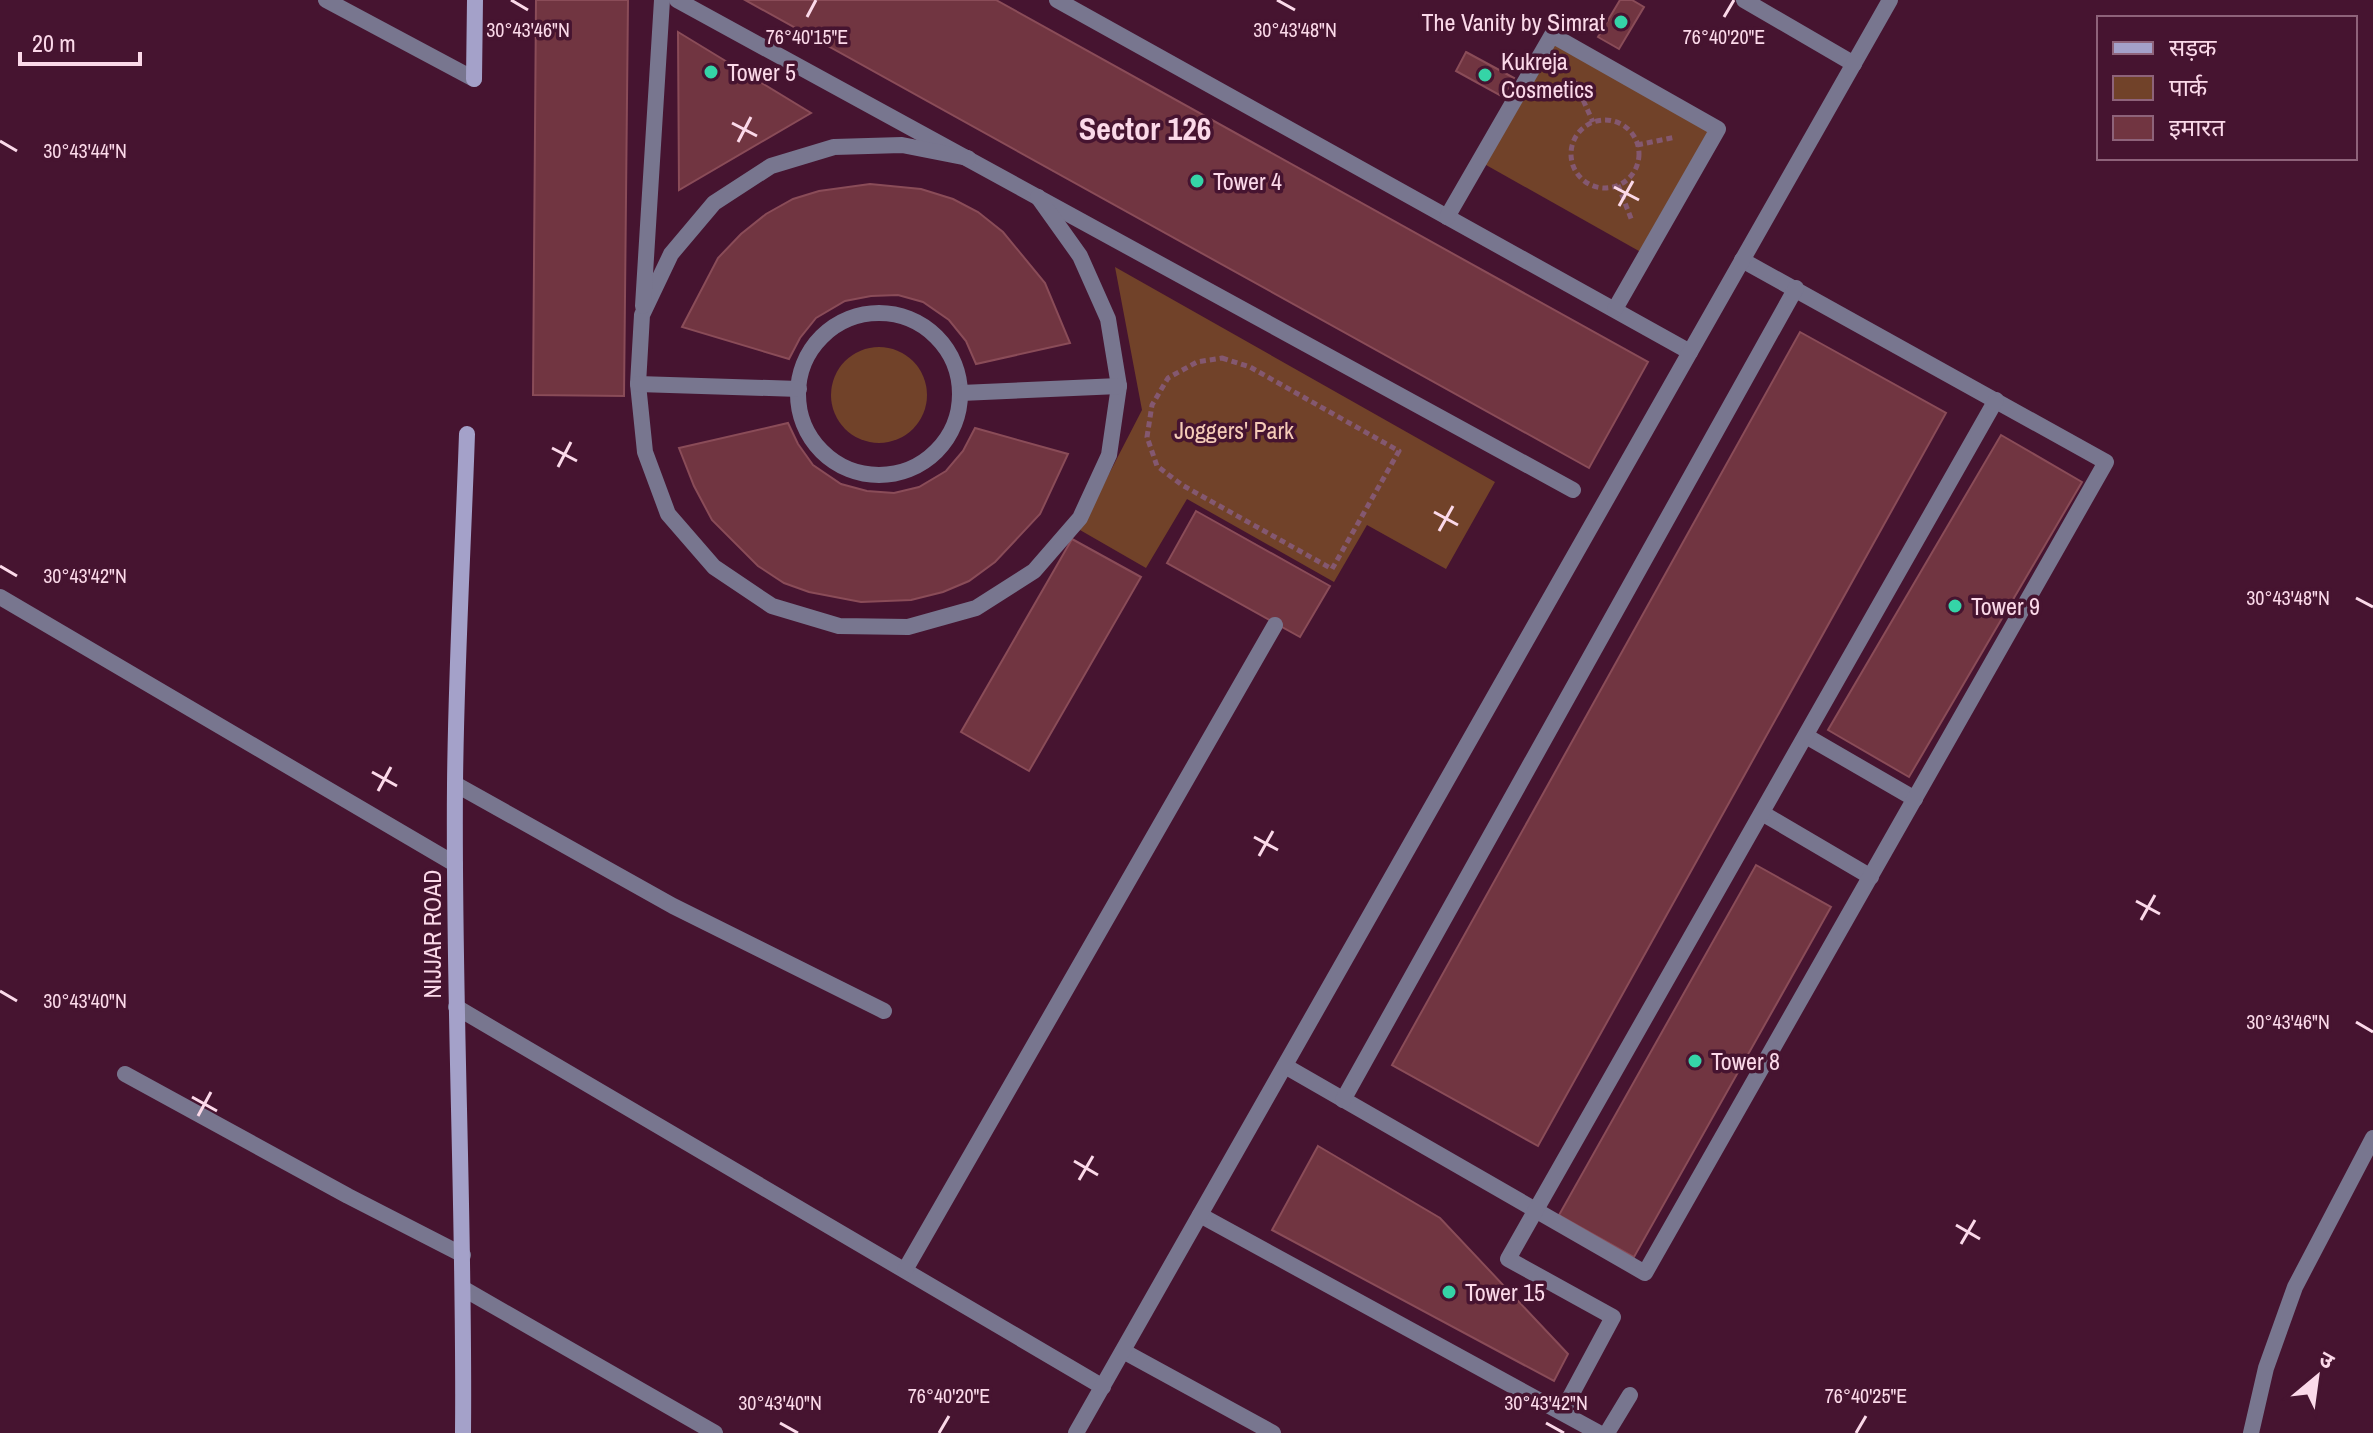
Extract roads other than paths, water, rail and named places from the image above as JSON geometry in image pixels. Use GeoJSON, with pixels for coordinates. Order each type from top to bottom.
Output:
{"type":"FeatureCollection","features":[{"type":"Feature","properties":{"kind":"street"},"geometry":{"type":"LineString","coordinates":[[326,0],[474,79],[475,0]]}},
{"type":"Feature","properties":{"kind":"street"},"geometry":{"type":"LineString","coordinates":[[662,0],[638,384],[645,452],[668,514],[714,567],[772,606],[839,626],[908,627],[976,608],[1034,571],[1080,518],[1109,455],[1119,386],[1108,319],[1080,256],[1038,197]]}},
{"type":"Feature","properties":{"kind":"street"},"geometry":{"type":"LineString","coordinates":[[677,0],[1573,490]]}},
{"type":"Feature","properties":{"kind":"street"},"geometry":{"type":"LineString","coordinates":[[1057,0],[1690,352]]}},
{"type":"Feature","properties":{"kind":"street"},"geometry":{"type":"LineString","coordinates":[[1744,0],[1854,64]]}},
{"type":"Feature","properties":{"kind":"street"},"geometry":{"type":"LineString","coordinates":[[1076,1433],[1890,0]]}},
{"type":"Feature","properties":{"kind":"street"},"geometry":{"type":"LineString","coordinates":[[1447,217],[1552,35],[1718,129],[1615,309]]}},
{"type":"Feature","properties":{"kind":"street"},"geometry":{"type":"LineString","coordinates":[[642,315],[671,254],[714,203],[771,166],[834,147],[902,145],[968,158]]}},
{"type":"Feature","properties":{"kind":"street"},"geometry":{"type":"LineString","coordinates":[[1285,1066],[1645,1273],[1871,877],[2106,462],[1742,260]]}},
{"type":"Feature","properties":{"kind":"street"},"geometry":{"type":"LineString","coordinates":[[1343,1100],[1796,288]]}},
{"type":"Feature","properties":{"kind":"street"},"geometry":{"type":"LineString","coordinates":[[877,312],[901,315],[925,326],[943,343],[956,366],[961,393],[957,421],[944,446],[923,464],[896,475],[868,476],[841,467],[819,450],[804,426],[797,398],[801,371],[812,347],[829,329],[851,318],[877,312]]}},
{"type":"Feature","properties":{"kind":"street"},"geometry":{"type":"LineString","coordinates":[[638,384],[799,389]]}},
{"type":"Feature","properties":{"kind":"street"},"geometry":{"type":"LineString","coordinates":[[961,393],[1119,386]]}},
{"type":"Feature","properties":{"kind":"street"},"geometry":{"type":"LineString","coordinates":[[1562,1412],[1613,1317],[1508,1259],[1996,400]]}},
{"type":"Feature","properties":{"kind":"street","name":"NIJJAR ROAD"},"geometry":{"type":"LineString","coordinates":[[463,1433],[464,1289],[456,1007],[455,784],[467,434]]}},
{"type":"Feature","properties":{"kind":"street"},"geometry":{"type":"LineString","coordinates":[[0,597],[455,864]]}},
{"type":"Feature","properties":{"kind":"street"},"geometry":{"type":"LineString","coordinates":[[905,1270],[1275,625]]}},
{"type":"Feature","properties":{"kind":"street"},"geometry":{"type":"LineString","coordinates":[[1806,736],[1915,799]]}},
{"type":"Feature","properties":{"kind":"street"},"geometry":{"type":"LineString","coordinates":[[455,784],[673,906],[884,1011]]}},
{"type":"Feature","properties":{"kind":"street"},"geometry":{"type":"LineString","coordinates":[[1762,813],[1871,877]]}},
{"type":"Feature","properties":{"kind":"street"},"geometry":{"type":"LineString","coordinates":[[456,1007],[1103,1387]]}},
{"type":"Feature","properties":{"kind":"street"},"geometry":{"type":"LineString","coordinates":[[125,1074],[463,1255]]}},
{"type":"Feature","properties":{"kind":"street"},"geometry":{"type":"LineString","coordinates":[[2251,1433],[2266,1368],[2295,1287],[2373,1138]]}},
{"type":"Feature","properties":{"kind":"street"},"geometry":{"type":"LineString","coordinates":[[1200,1215],[1599,1433]]}},
{"type":"Feature","properties":{"kind":"street"},"geometry":{"type":"LineString","coordinates":[[464,1289],[715,1433]]}},
{"type":"Feature","properties":{"kind":"street"},"geometry":{"type":"LineString","coordinates":[[1123,1351],[1273,1433]]}},
{"type":"Feature","properties":{"kind":"street"},"geometry":{"type":"LineString","coordinates":[[1607,1433],[1630,1395]]}},
{"type":"Feature","properties":{"kind":"place","name":"The Vanity by Simrat"},"geometry":{"type":"Point","coordinates":[1621,22]}},
{"type":"Feature","properties":{"kind":"place","name":"Tower 5"},"geometry":{"type":"Point","coordinates":[711,72]}},
{"type":"Feature","properties":{"kind":"place","name":"Kukreja Cosmetics"},"geometry":{"type":"Point","coordinates":[1485,75]}},
{"type":"Feature","properties":{"kind":"place","name":"Tower 4"},"geometry":{"type":"Point","coordinates":[1197,181]}},
{"type":"Feature","properties":{"kind":"place","name":"Tower 9"},"geometry":{"type":"Point","coordinates":[1955,606]}},
{"type":"Feature","properties":{"kind":"place","name":"Tower 8"},"geometry":{"type":"Point","coordinates":[1695,1061]}},
{"type":"Feature","properties":{"kind":"place","name":"Tower 15"},"geometry":{"type":"Point","coordinates":[1449,1292]}},
{"type":"Feature","properties":{"kind":"district","name":"Sector 126"},"geometry":{"type":"Point","coordinates":[1145,128]}},
{"type":"Feature","properties":{"kind":"park label","name":"Joggers' Park"},"geometry":{"type":"Point","coordinates":[1234,430]}}]}
